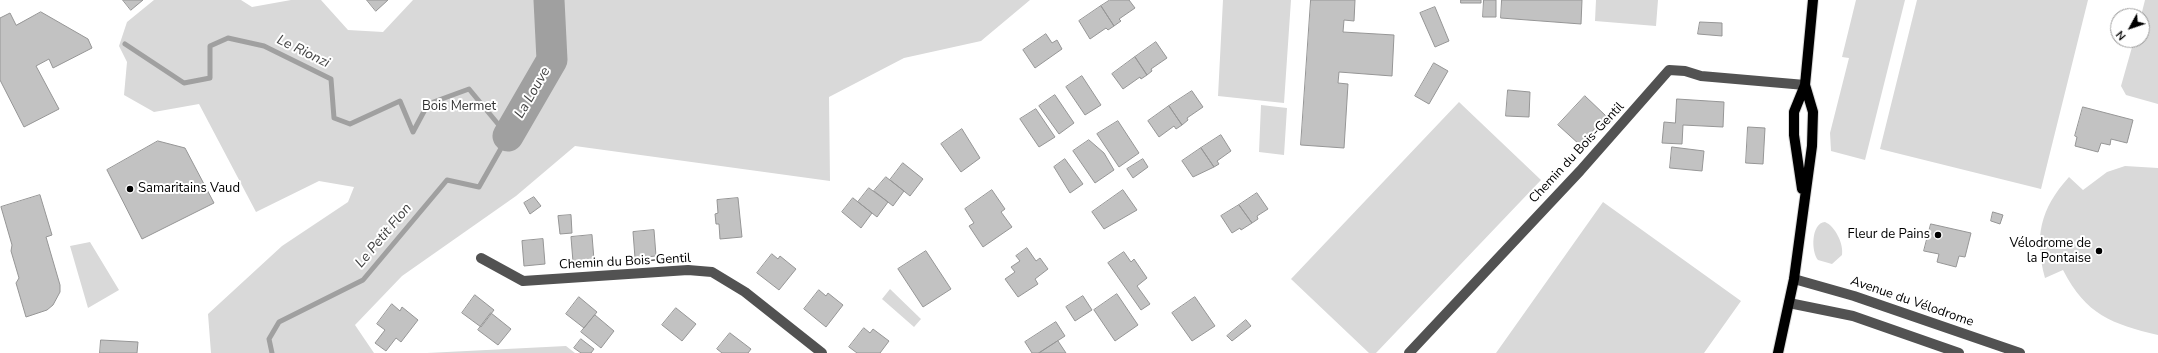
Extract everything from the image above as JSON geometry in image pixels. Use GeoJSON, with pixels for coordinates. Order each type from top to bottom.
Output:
{"type":"FeatureCollection","features":[{"type":"Feature","properties":{"kind":"main road"},"geometry":{"type":"LineString","coordinates":[[1803,199],[1794,135],[1794,118],[1796,104],[1805,85],[1813,0]]}},
{"type":"Feature","properties":{"kind":"main road"},"geometry":{"type":"LineString","coordinates":[[1778,353],[1794,279],[1803,199],[1812,146],[1814,112],[1805,85]]}},
{"type":"Feature","properties":{"kind":"street","name":"Chemin du Bois-Gentil"},"geometry":{"type":"LineString","coordinates":[[1409,353],[1580,170],[1669,70],[1686,71],[1701,76],[1805,85]]}},
{"type":"Feature","properties":{"kind":"street","name":"Chemin du Bois-Gentil"},"geometry":{"type":"LineString","coordinates":[[482,258],[523,280],[688,270],[712,272],[745,292],[822,353]]}},
{"type":"Feature","properties":{"kind":"street","name":"Avenue du Vélodrome"},"geometry":{"type":"LineString","coordinates":[[1794,279],[1854,296],[2020,353]]}},
{"type":"Feature","properties":{"kind":"street"},"geometry":{"type":"LineString","coordinates":[[1789,303],[1852,316],[1959,353]]}},
{"type":"Feature","properties":{"kind":"green space","name":"Bois Mermet"},"geometry":{"type":"Polygon","coordinates":[[[154,0],[241,0],[252,7],[291,0],[321,0],[348,30],[383,32],[413,0],[1030,0],[981,41],[904,58],[829,97],[830,181],[575,146],[516,196],[402,276],[355,325],[374,353],[211,353],[208,314],[282,246],[348,202],[354,187],[319,181],[256,212],[199,104],[154,112],[124,95],[127,62],[119,46],[127,22],[154,0]]]}},
{"type":"Feature","properties":{"kind":"green space"},"geometry":{"type":"Polygon","coordinates":[[[1223,0],[1291,0],[1284,103],[1218,96],[1223,0]]]}},
{"type":"Feature","properties":{"kind":"green space"},"geometry":{"type":"Polygon","coordinates":[[[1596,0],[1658,0],[1656,26],[1595,21],[1596,0]]]}},
{"type":"Feature","properties":{"kind":"green space"},"geometry":{"type":"Polygon","coordinates":[[[1856,0],[1905,0],[1865,160],[1831,151],[1830,133],[1849,58],[1842,57],[1856,0]]]}},
{"type":"Feature","properties":{"kind":"green space"},"geometry":{"type":"Polygon","coordinates":[[[1917,0],[2088,0],[2041,189],[1880,149],[1917,0]]]}},
{"type":"Feature","properties":{"kind":"green space"},"geometry":{"type":"Polygon","coordinates":[[[2145,0],[2158,0],[2158,104],[2126,95],[2121,86],[2132,48],[2150,48],[2150,8],[2143,8],[2145,0]]]}},
{"type":"Feature","properties":{"kind":"green space"},"geometry":{"type":"Polygon","coordinates":[[[1459,102],[1541,180],[1376,353],[1369,353],[1291,279],[1459,102]]]}},
{"type":"Feature","properties":{"kind":"green space"},"geometry":{"type":"Polygon","coordinates":[[[1261,105],[1287,108],[1284,155],[1259,152],[1261,105]]]}},
{"type":"Feature","properties":{"kind":"green space","name":"Vélodrome de la Pontaise"},"geometry":{"type":"Polygon","coordinates":[[[2125,166],[2158,168],[2158,335],[2127,327],[2102,315],[2081,298],[2063,270],[2045,278],[2042,263],[2040,236],[2042,224],[2051,201],[2069,177],[2083,190],[2107,172],[2125,166]]]}},
{"type":"Feature","properties":{"kind":"green space"},"geometry":{"type":"Polygon","coordinates":[[[1603,202],[1741,301],[1704,353],[1496,353],[1603,202]]]}},
{"type":"Feature","properties":{"kind":"green space"},"geometry":{"type":"Polygon","coordinates":[[[1825,222],[1835,231],[1842,246],[1842,255],[1832,264],[1818,260],[1813,245],[1817,227],[1825,222]]]}},
{"type":"Feature","properties":{"kind":"green space"},"geometry":{"type":"Polygon","coordinates":[[[90,242],[119,290],[88,308],[70,246],[90,242]]]}},
{"type":"Feature","properties":{"kind":"green space"},"geometry":{"type":"Polygon","coordinates":[[[890,289],[921,319],[914,327],[882,299],[890,289]]]}},
{"type":"Feature","properties":{"kind":"green space"},"geometry":{"type":"Polygon","coordinates":[[[566,346],[575,353],[427,353],[566,346]]]}},
{"type":"Feature","properties":{"kind":"building"},"geometry":{"type":"Polygon","coordinates":[[[123,0],[143,0],[131,10],[123,0]]]}},
{"type":"Feature","properties":{"kind":"building"},"geometry":{"type":"Polygon","coordinates":[[[367,0],[388,0],[376,11],[367,0]]]}},
{"type":"Feature","properties":{"kind":"building"},"geometry":{"type":"Polygon","coordinates":[[[1110,0],[1129,0],[1135,8],[1119,19],[1121,21],[1114,26],[1101,6],[1110,0]]]}},
{"type":"Feature","properties":{"kind":"building"},"geometry":{"type":"Polygon","coordinates":[[[1311,0],[1355,0],[1354,21],[1344,20],[1343,32],[1394,35],[1392,76],[1339,72],[1338,83],[1348,84],[1344,148],[1301,145],[1311,0]]]}},
{"type":"Feature","properties":{"kind":"building"},"geometry":{"type":"Polygon","coordinates":[[[1461,0],[1481,0],[1481,3],[1461,3],[1461,0]]]}},
{"type":"Feature","properties":{"kind":"building"},"geometry":{"type":"Polygon","coordinates":[[[1484,0],[1496,0],[1496,17],[1483,17],[1484,0]]]}},
{"type":"Feature","properties":{"kind":"building"},"geometry":{"type":"Polygon","coordinates":[[[1502,0],[1582,0],[1581,24],[1501,18],[1502,0]]]}},
{"type":"Feature","properties":{"kind":"building"},"geometry":{"type":"Polygon","coordinates":[[[1101,6],[1114,26],[1108,30],[1106,28],[1090,39],[1079,21],[1101,6]]]}},
{"type":"Feature","properties":{"kind":"building"},"geometry":{"type":"Polygon","coordinates":[[[1435,7],[1449,41],[1435,47],[1420,13],[1435,7]]]}},
{"type":"Feature","properties":{"kind":"building"},"geometry":{"type":"Polygon","coordinates":[[[41,12],[88,39],[92,48],[53,68],[49,59],[36,66],[59,109],[24,127],[0,80],[0,18],[10,13],[16,25],[41,12]]]}},
{"type":"Feature","properties":{"kind":"building"},"geometry":{"type":"Polygon","coordinates":[[[1700,22],[1722,23],[1722,36],[1698,34],[1700,22]]]}},
{"type":"Feature","properties":{"kind":"building"},"geometry":{"type":"Polygon","coordinates":[[[1046,34],[1052,43],[1057,40],[1062,49],[1035,68],[1023,50],[1046,34]]]}},
{"type":"Feature","properties":{"kind":"building"},"geometry":{"type":"Polygon","coordinates":[[[1156,42],[1167,58],[1151,69],[1152,71],[1147,75],[1135,57],[1156,42]]]}},
{"type":"Feature","properties":{"kind":"building"},"geometry":{"type":"Polygon","coordinates":[[[1135,57],[1147,75],[1141,79],[1140,77],[1123,89],[1112,74],[1135,57]]]}},
{"type":"Feature","properties":{"kind":"building"},"geometry":{"type":"Polygon","coordinates":[[[1434,63],[1448,71],[1429,104],[1415,96],[1434,63]]]}},
{"type":"Feature","properties":{"kind":"building"},"geometry":{"type":"Polygon","coordinates":[[[1082,76],[1101,105],[1085,115],[1066,87],[1082,76]]]}},
{"type":"Feature","properties":{"kind":"building"},"geometry":{"type":"Polygon","coordinates":[[[1508,90],[1530,92],[1529,117],[1506,116],[1508,90]]]}},
{"type":"Feature","properties":{"kind":"building"},"geometry":{"type":"Polygon","coordinates":[[[1192,91],[1203,107],[1187,118],[1188,120],[1182,125],[1169,106],[1192,91]]]}},
{"type":"Feature","properties":{"kind":"building"},"geometry":{"type":"Polygon","coordinates":[[[1055,95],[1074,123],[1059,134],[1039,106],[1055,95]]]}},
{"type":"Feature","properties":{"kind":"building"},"geometry":{"type":"Polygon","coordinates":[[[1585,96],[1606,116],[1580,145],[1558,125],[1585,96]]]}},
{"type":"Feature","properties":{"kind":"building"},"geometry":{"type":"Polygon","coordinates":[[[1677,99],[1724,102],[1723,127],[1683,125],[1682,144],[1662,143],[1664,122],[1675,123],[1677,99]]]}},
{"type":"Feature","properties":{"kind":"building"},"geometry":{"type":"Polygon","coordinates":[[[1169,106],[1182,125],[1176,129],[1174,126],[1159,137],[1148,121],[1169,106]]]}},
{"type":"Feature","properties":{"kind":"building"},"geometry":{"type":"Polygon","coordinates":[[[2083,107],[2133,120],[2127,143],[2111,139],[2110,145],[2101,143],[2098,152],[2075,146],[2077,137],[2075,136],[2083,107]]]}},
{"type":"Feature","properties":{"kind":"building"},"geometry":{"type":"Polygon","coordinates":[[[1036,109],[1055,137],[1039,147],[1020,119],[1036,109]]]}},
{"type":"Feature","properties":{"kind":"building"},"geometry":{"type":"Polygon","coordinates":[[[1118,121],[1139,153],[1119,167],[1097,134],[1118,121]]]}},
{"type":"Feature","properties":{"kind":"building"},"geometry":{"type":"Polygon","coordinates":[[[1748,127],[1765,128],[1763,164],[1746,163],[1748,127]]]}},
{"type":"Feature","properties":{"kind":"building"},"geometry":{"type":"Polygon","coordinates":[[[962,129],[980,158],[961,172],[941,144],[962,129]]]}},
{"type":"Feature","properties":{"kind":"building"},"geometry":{"type":"Polygon","coordinates":[[[1221,135],[1231,151],[1217,161],[1219,164],[1214,167],[1201,148],[1221,135]]]}},
{"type":"Feature","properties":{"kind":"building"},"geometry":{"type":"Polygon","coordinates":[[[1089,140],[1104,153],[1114,170],[1095,183],[1073,151],[1089,140]]]}},
{"type":"Feature","properties":{"kind":"building"},"geometry":{"type":"Polygon","coordinates":[[[158,141],[185,148],[214,203],[142,239],[107,170],[158,141]]]}},
{"type":"Feature","properties":{"kind":"building"},"geometry":{"type":"Polygon","coordinates":[[[1672,147],[1704,151],[1702,171],[1670,168],[1672,147]]]}},
{"type":"Feature","properties":{"kind":"building"},"geometry":{"type":"Polygon","coordinates":[[[1201,148],[1214,167],[1193,177],[1182,161],[1201,148]]]}},
{"type":"Feature","properties":{"kind":"building"},"geometry":{"type":"Polygon","coordinates":[[[1065,159],[1083,184],[1070,193],[1054,167],[1065,159]]]}},
{"type":"Feature","properties":{"kind":"building"},"geometry":{"type":"Polygon","coordinates":[[[1143,159],[1148,167],[1133,178],[1127,169],[1143,159]]]}},
{"type":"Feature","properties":{"kind":"building"},"geometry":{"type":"Polygon","coordinates":[[[903,163],[923,179],[910,196],[890,180],[903,163]]]}},
{"type":"Feature","properties":{"kind":"building"},"geometry":{"type":"Polygon","coordinates":[[[886,177],[904,191],[893,206],[874,191],[886,177]]]}},
{"type":"Feature","properties":{"kind":"building"},"geometry":{"type":"Polygon","coordinates":[[[869,188],[888,202],[877,217],[858,202],[869,188]]]}},
{"type":"Feature","properties":{"kind":"building"},"geometry":{"type":"Polygon","coordinates":[[[992,190],[1005,209],[1001,212],[1012,227],[983,247],[969,226],[974,223],[965,209],[992,190]]]}},
{"type":"Feature","properties":{"kind":"building"},"geometry":{"type":"Polygon","coordinates":[[[1123,190],[1137,210],[1104,229],[1092,212],[1123,190]]]}},
{"type":"Feature","properties":{"kind":"building"},"geometry":{"type":"Polygon","coordinates":[[[1257,193],[1268,209],[1257,216],[1258,219],[1252,223],[1239,205],[1257,193]]]}},
{"type":"Feature","properties":{"kind":"building"},"geometry":{"type":"Polygon","coordinates":[[[40,195],[52,235],[46,237],[60,285],[60,292],[53,305],[47,310],[26,317],[16,283],[19,278],[11,251],[12,245],[1,207],[40,195]]]}},
{"type":"Feature","properties":{"kind":"building"},"geometry":{"type":"Polygon","coordinates":[[[534,197],[541,206],[530,214],[524,203],[534,197]]]}},
{"type":"Feature","properties":{"kind":"building"},"geometry":{"type":"Polygon","coordinates":[[[738,198],[742,237],[720,239],[719,224],[716,224],[715,214],[718,213],[717,200],[738,198]]]}},
{"type":"Feature","properties":{"kind":"building"},"geometry":{"type":"Polygon","coordinates":[[[853,198],[872,213],[861,228],[842,212],[853,198]]]}},
{"type":"Feature","properties":{"kind":"building"},"geometry":{"type":"Polygon","coordinates":[[[1239,205],[1252,223],[1241,230],[1240,228],[1232,233],[1221,216],[1239,205]]]}},
{"type":"Feature","properties":{"kind":"building"},"geometry":{"type":"Polygon","coordinates":[[[1993,212],[2003,215],[2000,224],[1991,221],[1993,212]]]}},
{"type":"Feature","properties":{"kind":"building"},"geometry":{"type":"Polygon","coordinates":[[[571,215],[572,233],[560,234],[558,216],[571,215]]]}},
{"type":"Feature","properties":{"kind":"building"},"geometry":{"type":"Polygon","coordinates":[[[1931,224],[1971,233],[1965,257],[1959,256],[1956,267],[1937,262],[1939,254],[1924,251],[1931,224]]]}},
{"type":"Feature","properties":{"kind":"building"},"geometry":{"type":"Polygon","coordinates":[[[654,230],[656,256],[635,258],[633,232],[654,230]]]}},
{"type":"Feature","properties":{"kind":"building"},"geometry":{"type":"Polygon","coordinates":[[[592,235],[594,260],[573,262],[571,237],[592,235]]]}},
{"type":"Feature","properties":{"kind":"building"},"geometry":{"type":"Polygon","coordinates":[[[543,239],[545,264],[524,266],[522,241],[543,239]]]}},
{"type":"Feature","properties":{"kind":"building"},"geometry":{"type":"Polygon","coordinates":[[[1027,248],[1036,261],[1040,258],[1048,269],[1035,279],[1038,284],[1018,297],[1005,279],[1015,272],[1011,267],[1020,261],[1016,256],[1027,248]]]}},
{"type":"Feature","properties":{"kind":"building"},"geometry":{"type":"Polygon","coordinates":[[[926,251],[951,289],[923,307],[898,269],[926,251]]]}},
{"type":"Feature","properties":{"kind":"building"},"geometry":{"type":"Polygon","coordinates":[[[1124,252],[1131,262],[1134,259],[1147,278],[1137,286],[1150,304],[1141,310],[1108,263],[1124,252]]]}},
{"type":"Feature","properties":{"kind":"building"},"geometry":{"type":"Polygon","coordinates":[[[772,254],[778,259],[780,256],[796,269],[779,290],[757,273],[772,254]]]}},
{"type":"Feature","properties":{"kind":"building"},"geometry":{"type":"Polygon","coordinates":[[[819,290],[826,296],[828,293],[843,305],[826,327],[804,309],[819,290]]]}},
{"type":"Feature","properties":{"kind":"building"},"geometry":{"type":"Polygon","coordinates":[[[1117,294],[1138,325],[1115,341],[1094,310],[1117,294]]]}},
{"type":"Feature","properties":{"kind":"building"},"geometry":{"type":"Polygon","coordinates":[[[475,295],[494,310],[481,327],[462,313],[475,295]]]}},
{"type":"Feature","properties":{"kind":"building"},"geometry":{"type":"Polygon","coordinates":[[[1083,296],[1092,310],[1075,321],[1066,307],[1083,296]]]}},
{"type":"Feature","properties":{"kind":"building"},"geometry":{"type":"Polygon","coordinates":[[[579,297],[597,312],[584,328],[566,314],[579,297]]]}},
{"type":"Feature","properties":{"kind":"building"},"geometry":{"type":"Polygon","coordinates":[[[1195,297],[1215,326],[1192,341],[1172,313],[1195,297]]]}},
{"type":"Feature","properties":{"kind":"building"},"geometry":{"type":"Polygon","coordinates":[[[392,304],[400,311],[402,307],[418,320],[401,342],[396,338],[386,351],[375,343],[385,330],[377,324],[392,304]]]}},
{"type":"Feature","properties":{"kind":"building"},"geometry":{"type":"Polygon","coordinates":[[[676,308],[696,324],[682,341],[662,325],[676,308]]]}},
{"type":"Feature","properties":{"kind":"building"},"geometry":{"type":"Polygon","coordinates":[[[491,313],[511,329],[498,345],[478,330],[491,313]]]}},
{"type":"Feature","properties":{"kind":"building"},"geometry":{"type":"Polygon","coordinates":[[[595,315],[614,331],[601,348],[581,332],[595,315]]]}},
{"type":"Feature","properties":{"kind":"building"},"geometry":{"type":"Polygon","coordinates":[[[1246,320],[1251,326],[1232,341],[1227,336],[1246,320]]]}},
{"type":"Feature","properties":{"kind":"building"},"geometry":{"type":"Polygon","coordinates":[[[1056,322],[1065,336],[1039,353],[1032,353],[1025,342],[1056,322]]]}},
{"type":"Feature","properties":{"kind":"building"},"geometry":{"type":"Polygon","coordinates":[[[864,328],[870,333],[873,329],[889,341],[880,353],[857,353],[849,347],[864,328]]]}},
{"type":"Feature","properties":{"kind":"building"},"geometry":{"type":"Polygon","coordinates":[[[730,333],[751,349],[748,353],[722,353],[717,349],[730,333]]]}},
{"type":"Feature","properties":{"kind":"building"},"geometry":{"type":"Polygon","coordinates":[[[581,339],[594,349],[591,353],[581,353],[574,348],[581,339]]]}},
{"type":"Feature","properties":{"kind":"building"},"geometry":{"type":"Polygon","coordinates":[[[101,340],[138,342],[137,353],[100,353],[101,340]]]}},
{"type":"Feature","properties":{"kind":"building"},"geometry":{"type":"Polygon","coordinates":[[[1058,341],[1066,353],[1039,353],[1058,341]]]}},
{"type":"Feature","properties":{"kind":"waterway","name":"La Louve"},"geometry":{"type":"LineString","coordinates":[[508,136],[552,60],[549,0]]}},
{"type":"Feature","properties":{"kind":"waterway","name":"Le Rionzi"},"geometry":{"type":"LineString","coordinates":[[125,44],[184,83],[210,78],[210,46],[228,38],[264,46],[331,79],[334,118],[350,124],[400,101],[413,132],[428,104],[469,89],[508,136],[479,187],[447,180],[363,280],[279,322],[269,339],[272,353]]}},
{"type":"Feature","properties":{"kind":"place","name":"Samaritains Vaud"},"geometry":{"type":"Point","coordinates":[130,189]}},
{"type":"Feature","properties":{"kind":"place","name":"Fleur de Pains"},"geometry":{"type":"Point","coordinates":[1938,235]}},
{"type":"Feature","properties":{"kind":"place","name":"Vélodrome de la Pontaise"},"geometry":{"type":"Point","coordinates":[2099,251]}},
{"type":"Feature","properties":{"kind":"water label","name":"Le Petit Flon"},"geometry":{"type":"Point","coordinates":[384,236]}}]}
